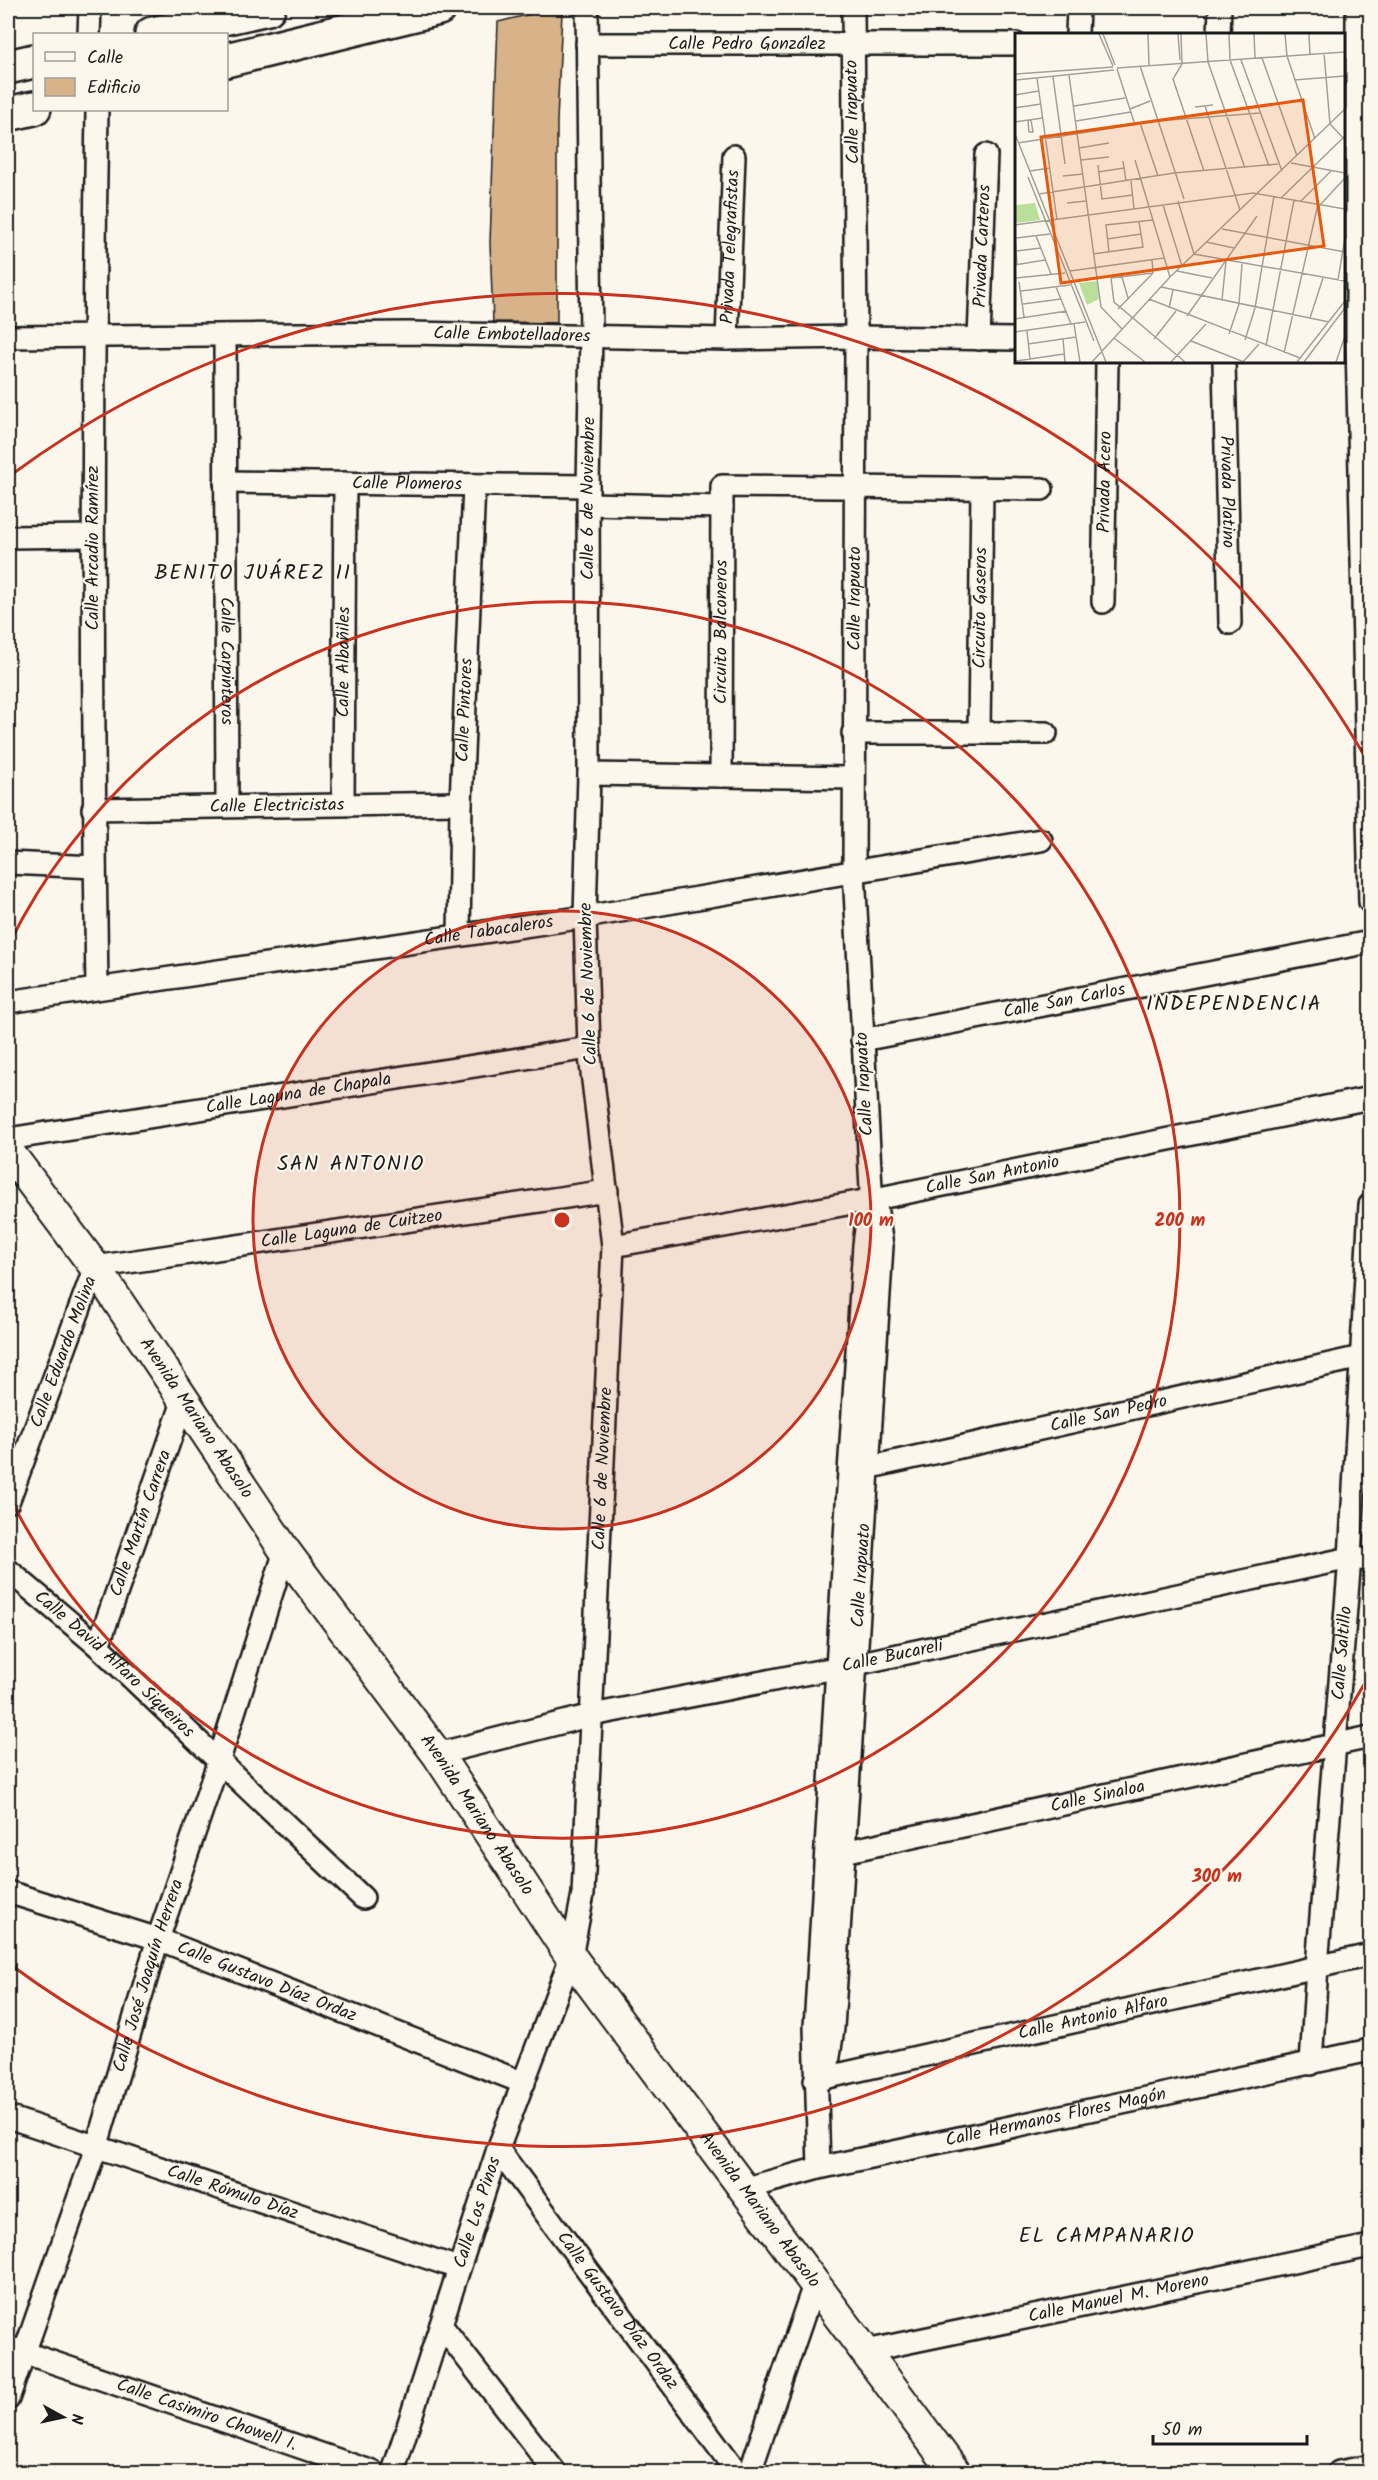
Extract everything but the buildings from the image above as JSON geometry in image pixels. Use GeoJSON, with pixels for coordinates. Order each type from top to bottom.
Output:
{"type":"FeatureCollection","features":[{"type":"Feature","properties":{"kind":"main road"},"geometry":{"type":"LineString","coordinates":[[156,33],[268,8]]}},
{"type":"Feature","properties":{"kind":"main road"},"geometry":{"type":"LineString","coordinates":[[228,60],[439,8]]}},
{"type":"Feature","properties":{"kind":"main road"},"geometry":{"type":"LineString","coordinates":[[8,67],[33,61]]}},
{"type":"Feature","properties":{"kind":"main road"},"geometry":{"type":"LineString","coordinates":[[8,114],[33,108]]}},
{"type":"Feature","properties":{"kind":"street"},"geometry":{"type":"LineString","coordinates":[[89,33],[90,8]]}},
{"type":"Feature","properties":{"kind":"street","name":"Calle 6 de Noviembre"},"geometry":{"type":"LineString","coordinates":[[571,1957],[583,1894],[613,1246],[589,1048],[585,917],[589,774],[588,495],[591,336],[587,8]]}},
{"type":"Feature","properties":{"kind":"street","name":"Calle Irapuato"},"geometry":{"type":"LineString","coordinates":[[819,2168],[820,2079],[833,2028],[835,1855],[858,1470],[882,1246],[872,1195],[854,872],[853,8]]}},
{"type":"Feature","properties":{"kind":"street"},"geometry":{"type":"LineString","coordinates":[[1077,8],[1077,33]]}},
{"type":"Feature","properties":{"kind":"street"},"geometry":{"type":"LineString","coordinates":[[1219,33],[1220,8]]}},
{"type":"Feature","properties":{"kind":"street"},"geometry":{"type":"LineString","coordinates":[[1357,8],[1357,344],[1370,893]]}},
{"type":"Feature","properties":{"kind":"street","name":"Calle Pedro González"},"geometry":{"type":"LineString","coordinates":[[587,44],[853,42],[1015,44]]}},
{"type":"Feature","properties":{"kind":"street","name":"Calle Arcadio Ramírez"},"geometry":{"type":"LineString","coordinates":[[97,111],[92,536],[93,809],[97,987]]}},
{"type":"Feature","properties":{"kind":"street","name":"Privada Carteros"},"geometry":{"type":"LineString","coordinates":[[979,339],[986,155]]}},
{"type":"Feature","properties":{"kind":"street","name":"Privada Telegrafistas"},"geometry":{"type":"LineString","coordinates":[[727,339],[734,156]]}},
{"type":"Feature","properties":{"kind":"street","name":"Calle Embotelladores"},"geometry":{"type":"LineString","coordinates":[[8,337],[93,338],[408,333],[727,339],[855,337],[1015,339]]}},
{"type":"Feature","properties":{"kind":"street","name":"Calle Carpinteros"},"geometry":{"type":"LineString","coordinates":[[225,335],[227,806]]}},
{"type":"Feature","properties":{"kind":"street","name":"Privada Acero"},"geometry":{"type":"LineString","coordinates":[[1103,602],[1107,363]]}},
{"type":"Feature","properties":{"kind":"street","name":"Privada Platino"},"geometry":{"type":"LineString","coordinates":[[1224,363],[1230,623]]}},
{"type":"Feature","properties":{"kind":"street","name":"Calle Plomeros"},"geometry":{"type":"LineString","coordinates":[[225,482],[474,485],[722,507]]}},
{"type":"Feature","properties":{"kind":"street","name":"Calle Albañiles"},"geometry":{"type":"LineString","coordinates":[[344,804],[345,483]]}},
{"type":"Feature","properties":{"kind":"street","name":"Calle Pintores"},"geometry":{"type":"LineString","coordinates":[[459,935],[461,803],[474,485]]}},
{"type":"Feature","properties":{"kind":"street","name":"Circuito Balconeros"},"geometry":{"type":"LineString","coordinates":[[721,776],[722,486],[853,486]]}},
{"type":"Feature","properties":{"kind":"street"},"geometry":{"type":"LineString","coordinates":[[853,486],[1042,489]]}},
{"type":"Feature","properties":{"kind":"street","name":"Circuito Gaseros"},"geometry":{"type":"LineString","coordinates":[[979,732],[982,488]]}},
{"type":"Feature","properties":{"kind":"street"},"geometry":{"type":"LineString","coordinates":[[8,537],[92,536]]}},
{"type":"Feature","properties":{"kind":"street"},"geometry":{"type":"LineString","coordinates":[[853,733],[1046,733]]}},
{"type":"Feature","properties":{"kind":"street"},"geometry":{"type":"LineString","coordinates":[[589,774],[853,778]]}},
{"type":"Feature","properties":{"kind":"street","name":"Calle Electricistas"},"geometry":{"type":"LineString","coordinates":[[93,809],[461,803]]}},
{"type":"Feature","properties":{"kind":"street","name":"Calle Tabacaleros"},"geometry":{"type":"LineString","coordinates":[[8,1002],[97,987],[585,917],[1041,840]]}},
{"type":"Feature","properties":{"kind":"street"},"geometry":{"type":"LineString","coordinates":[[8,863],[95,867]]}},
{"type":"Feature","properties":{"kind":"street","name":"Calle San Carlos"},"geometry":{"type":"LineString","coordinates":[[862,1040],[1371,942]]}},
{"type":"Feature","properties":{"kind":"street","name":"Calle Laguna de Chapala"},"geometry":{"type":"LineString","coordinates":[[8,1139],[589,1048]]}},
{"type":"Feature","properties":{"kind":"street","name":"Calle San Antonio"},"geometry":{"type":"LineString","coordinates":[[613,1246],[1371,1098]]}},
{"type":"Feature","properties":{"kind":"street","name":"Avenida Mariano Abasolo"},"geometry":{"type":"LineString","coordinates":[[8,1150],[95,1267],[285,1551],[437,1754],[571,1957],[955,2472]]}},
{"type":"Feature","properties":{"kind":"street","name":"Calle Laguna de Cuitzeo"},"geometry":{"type":"LineString","coordinates":[[95,1267],[607,1191]]}},
{"type":"Feature","properties":{"kind":"street","name":"Calle Saltillo"},"geometry":{"type":"LineString","coordinates":[[1311,2064],[1335,1743],[1360,1559],[1371,1205]]}},
{"type":"Feature","properties":{"kind":"street","name":"Calle Eduardo Molina"},"geometry":{"type":"LineString","coordinates":[[8,1502],[95,1267]]}},
{"type":"Feature","properties":{"kind":"street","name":"Calle San Pedro"},"geometry":{"type":"LineString","coordinates":[[858,1470],[1366,1355]]}},
{"type":"Feature","properties":{"kind":"street","name":"Calle Martín Carrera"},"geometry":{"type":"LineString","coordinates":[[98,1646],[184,1399]]}},
{"type":"Feature","properties":{"kind":"street","name":"Calle José Joaquín Herrera"},"geometry":{"type":"LineString","coordinates":[[8,2399],[15,2350],[96,2148],[158,1939],[219,1760],[285,1551]]}},
{"type":"Feature","properties":{"kind":"street","name":"Calle Bucareli"},"geometry":{"type":"LineString","coordinates":[[437,1754],[592,1715],[847,1666],[1360,1559]]}},
{"type":"Feature","properties":{"kind":"street","name":"Calle David Alfaro Siqueiros"},"geometry":{"type":"LineString","coordinates":[[8,1570],[98,1646],[363,1898]]}},
{"type":"Feature","properties":{"kind":"street","name":"Calle Sinaloa"},"geometry":{"type":"LineString","coordinates":[[835,1855],[1335,1743],[1371,1737]]}},
{"type":"Feature","properties":{"kind":"street","name":"Calle Gustavo Díaz Ordaz"},"geometry":{"type":"LineString","coordinates":[[8,1892],[158,1939],[524,2083]]}},
{"type":"Feature","properties":{"kind":"street","name":"Calle Antonio Alfaro"},"geometry":{"type":"LineString","coordinates":[[820,2079],[1371,1955]]}},
{"type":"Feature","properties":{"kind":"street","name":"Calle Los Pinos"},"geometry":{"type":"LineString","coordinates":[[393,2472],[498,2150],[571,1957]]}},
{"type":"Feature","properties":{"kind":"street","name":"Calle Hermanos Flores Magón"},"geometry":{"type":"LineString","coordinates":[[743,2189],[819,2168],[1371,2050]]}},
{"type":"Feature","properties":{"kind":"street","name":"Calle Rómulo Díaz"},"geometry":{"type":"LineString","coordinates":[[8,2118],[458,2268]]}},
{"type":"Feature","properties":{"kind":"street","name":"Calle Gustavo Díaz Ordaz"},"geometry":{"type":"LineString","coordinates":[[498,2150],[737,2472]]}},
{"type":"Feature","properties":{"kind":"street","name":"Calle Manuel M. Moreno"},"geometry":{"type":"LineString","coordinates":[[866,2351],[1371,2246]]}},
{"type":"Feature","properties":{"kind":"street"},"geometry":{"type":"LineString","coordinates":[[750,2472],[814,2285]]}},
{"type":"Feature","properties":{"kind":"street"},"geometry":{"type":"LineString","coordinates":[[441,2325],[555,2472]]}},
{"type":"Feature","properties":{"kind":"street","name":"Calle Casimiro Chowell I."},"geometry":{"type":"LineString","coordinates":[[15,2350],[373,2472]]}},
{"type":"Feature","properties":{"kind":"street"},"geometry":{"type":"LineString","coordinates":[[1339,2472],[1371,2466]]}},
{"type":"Feature","properties":{"kind":"district","name":"BENITO JUÁREZ II"},"geometry":{"type":"Point","coordinates":[253,573]}},
{"type":"Feature","properties":{"kind":"district","name":"INDEPENDENCIA"},"geometry":{"type":"Point","coordinates":[1234,1004]}},
{"type":"Feature","properties":{"kind":"district","name":"SAN ANTONIO"},"geometry":{"type":"Point","coordinates":[351,1164]}},
{"type":"Feature","properties":{"kind":"district","name":"EL CAMPANARIO"},"geometry":{"type":"Point","coordinates":[1107,2236]}}]}
